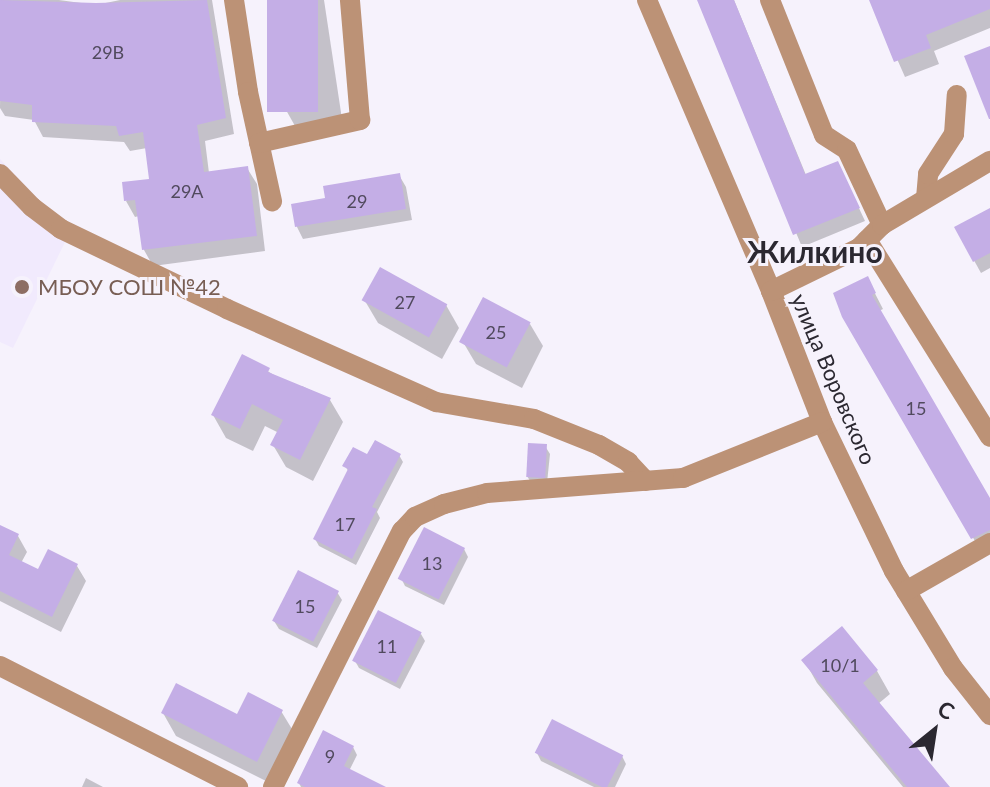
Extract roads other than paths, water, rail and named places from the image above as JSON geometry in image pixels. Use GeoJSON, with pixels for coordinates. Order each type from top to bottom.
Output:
{"type":"FeatureCollection","features":[{"type":"Feature","properties":{"kind":"street"},"geometry":{"type":"LineString","coordinates":[[234,0],[272,201]]}},
{"type":"Feature","properties":{"kind":"street"},"geometry":{"type":"LineString","coordinates":[[259,143],[360,120],[350,0]]}},
{"type":"Feature","properties":{"kind":"street","name":"улица Воровского"},"geometry":{"type":"LineString","coordinates":[[647,0],[771,291],[822,422],[906,591],[953,668],[990,715]]}},
{"type":"Feature","properties":{"kind":"street"},"geometry":{"type":"LineString","coordinates":[[770,0],[824,135],[847,150],[875,233],[990,437]]}},
{"type":"Feature","properties":{"kind":"street"},"geometry":{"type":"LineString","coordinates":[[926,198],[928,174],[954,134],[957,95]]}},
{"type":"Feature","properties":{"kind":"street"},"geometry":{"type":"LineString","coordinates":[[771,291],[859,248],[875,233],[926,198],[990,161]]}},
{"type":"Feature","properties":{"kind":"street"},"geometry":{"type":"LineString","coordinates":[[0,174],[32,207],[61,229],[213,302],[436,402],[534,419],[599,445],[628,462],[646,481]]}},
{"type":"Feature","properties":{"kind":"street"},"geometry":{"type":"LineString","coordinates":[[273,787],[402,531],[415,517],[444,504],[487,493],[683,478],[822,422]]}},
{"type":"Feature","properties":{"kind":"street"},"geometry":{"type":"LineString","coordinates":[[906,591],[990,543]]}},
{"type":"Feature","properties":{"kind":"street"},"geometry":{"type":"LineString","coordinates":[[0,666],[238,787]]}},
{"type":"Feature","properties":{"kind":"place","name":"МБОУ СОШ №42"},"geometry":{"type":"Point","coordinates":[22,287]}},
{"type":"Feature","properties":{"kind":"district","name":"Жилкино"},"geometry":{"type":"Point","coordinates":[815,251]}}]}
